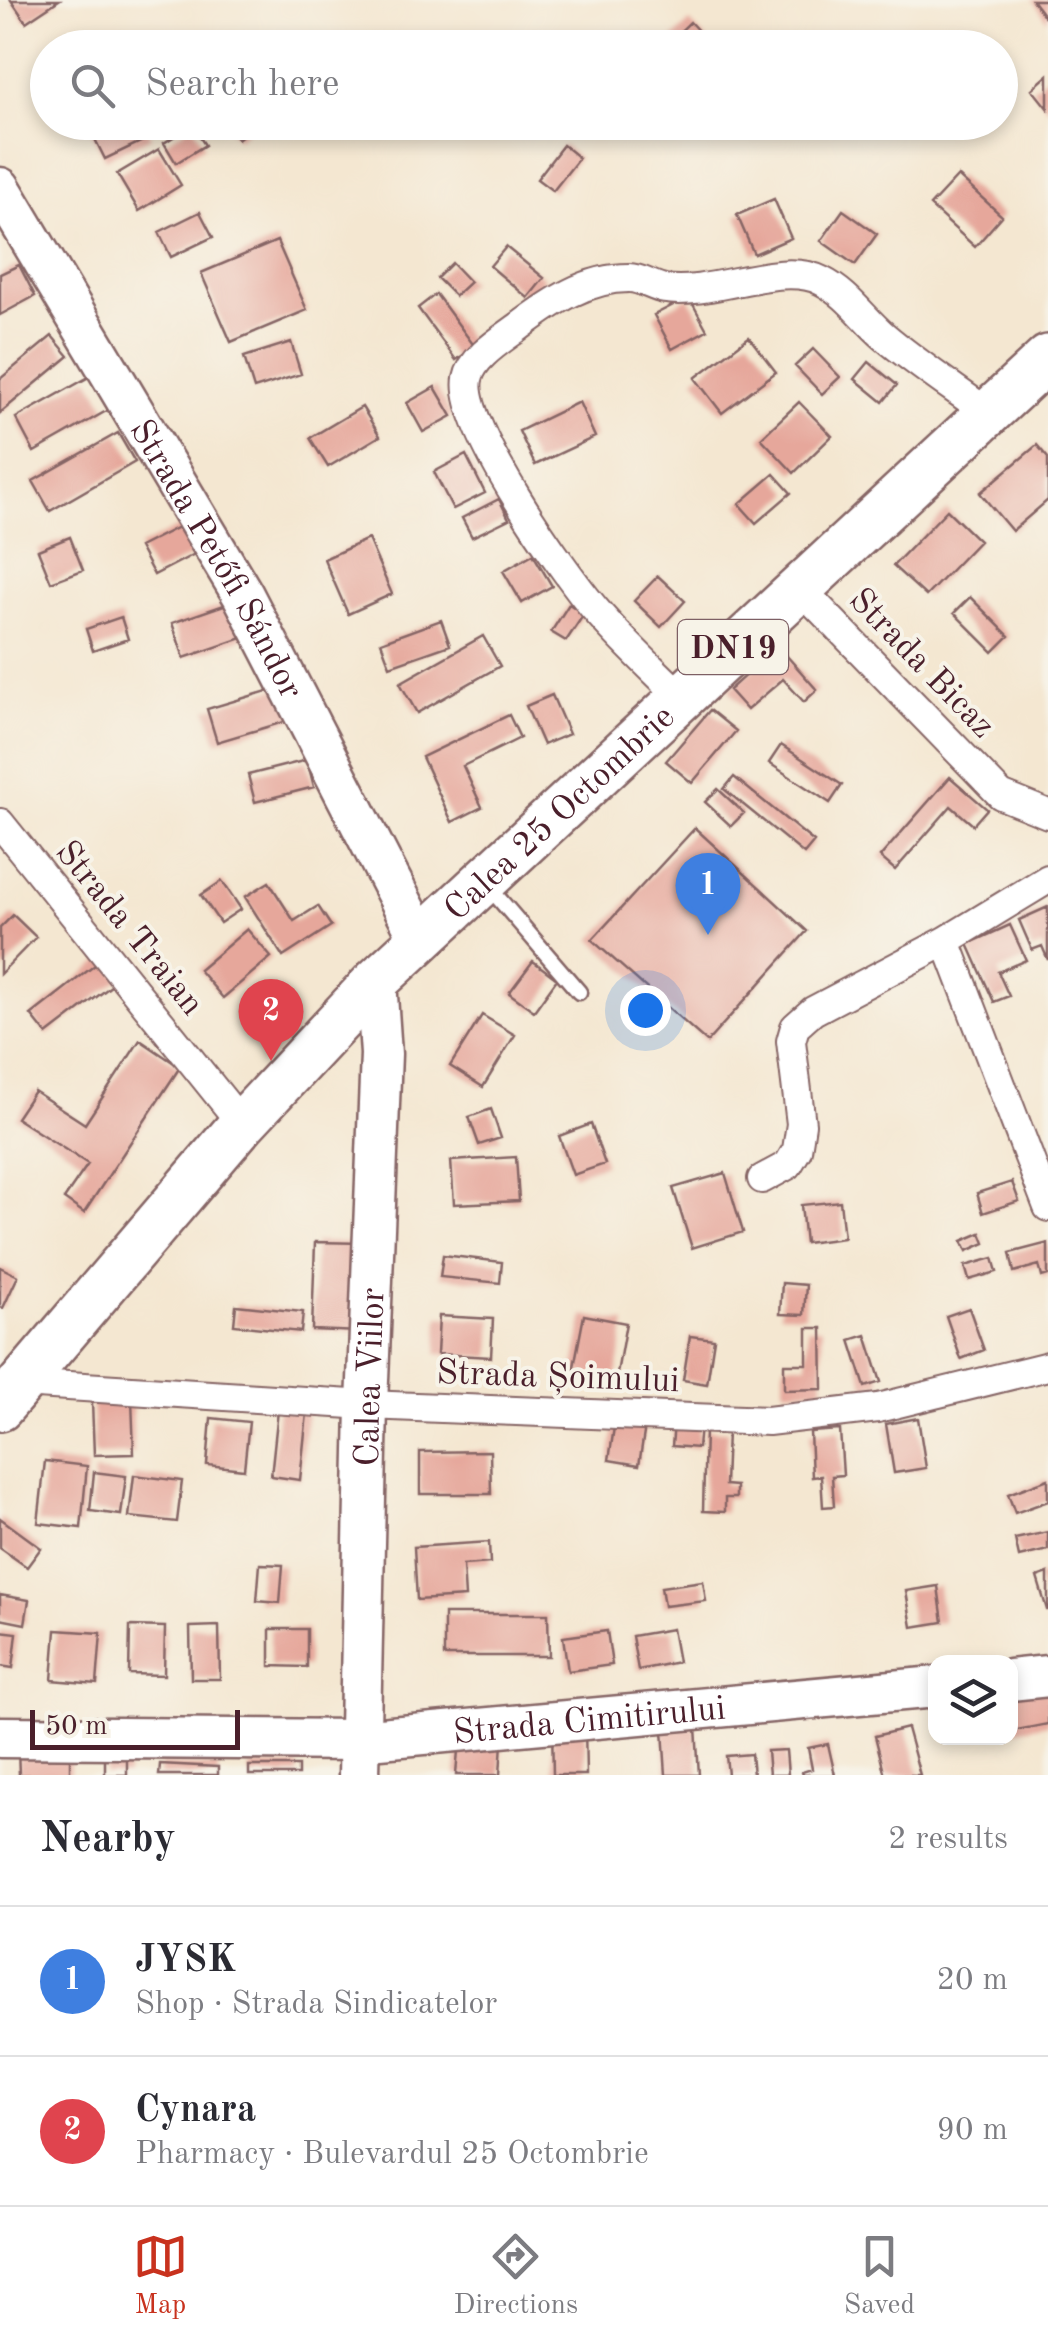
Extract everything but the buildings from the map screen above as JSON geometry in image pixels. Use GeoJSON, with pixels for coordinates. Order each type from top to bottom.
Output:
{"type":"FeatureCollection","features":[{"type":"Feature","properties":{"kind":"main road","name":"Calea 25 Octombrie"},"geometry":{"type":"LineString","coordinates":[[376,981],[1048,358]]}},
{"type":"Feature","properties":{"kind":"main road","name":"DN19"},"geometry":{"type":"LineString","coordinates":[[7,1389],[242,1124],[376,981]]}},
{"type":"Feature","properties":{"kind":"street","name":"Strada Petőfi Sándor"},"geometry":{"type":"LineString","coordinates":[[0,188],[243,595],[420,938]]}},
{"type":"Feature","properties":{"kind":"street"},"geometry":{"type":"LineString","coordinates":[[680,696],[594,608],[484,441],[466,399],[468,375],[485,354],[576,288],[631,277],[664,289],[694,289],[796,273],[820,280],[848,298],[883,335],[988,414]]}},
{"type":"Feature","properties":{"kind":"street","name":"Strada Bicaz"},"geometry":{"type":"LineString","coordinates":[[799,587],[1001,795],[1048,814]]}},
{"type":"Feature","properties":{"kind":"street","name":"Strada Traian"},"geometry":{"type":"LineString","coordinates":[[0,823],[242,1124]]}},
{"type":"Feature","properties":{"kind":"street"},"geometry":{"type":"LineString","coordinates":[[762,1179],[788,1165],[797,1150],[802,1124],[791,1041],[795,1028],[813,1011],[946,941],[1048,878]]}},
{"type":"Feature","properties":{"kind":"street"},"geometry":{"type":"LineString","coordinates":[[946,941],[1048,1207]]}},
{"type":"Feature","properties":{"kind":"street","name":"Calea Viilor"},"geometry":{"type":"LineString","coordinates":[[359,1757],[367,1404],[381,1054],[376,981]]}},
{"type":"Feature","properties":{"kind":"street","name":"Strada Șoimului"},"geometry":{"type":"LineString","coordinates":[[7,1389],[768,1421],[878,1408],[1048,1366]]}},
{"type":"Feature","properties":{"kind":"street"},"geometry":{"type":"LineString","coordinates":[[1018,1679],[1048,1676]]}},
{"type":"Feature","properties":{"kind":"street","name":"Strada Cimitirului"},"geometry":{"type":"LineString","coordinates":[[0,1737],[359,1757],[928,1687]]}},
{"type":"Feature","properties":{"kind":"lane"},"geometry":{"type":"LineString","coordinates":[[484,881],[578,992]]}},
{"type":"Feature","properties":{"kind":"place","name":"JYSK"},"geometry":{"type":"Point","coordinates":[708,935]}},
{"type":"Feature","properties":{"kind":"place","name":"Cynara"},"geometry":{"type":"Point","coordinates":[271,1061]}}]}
